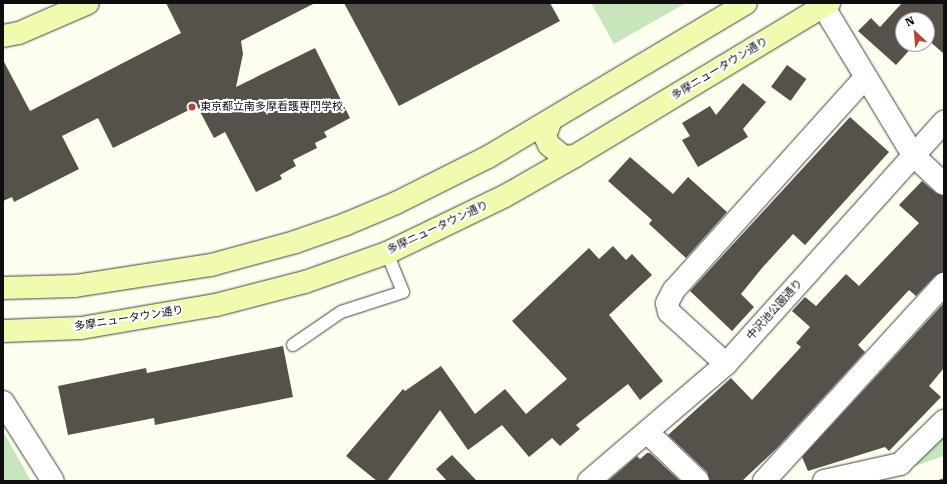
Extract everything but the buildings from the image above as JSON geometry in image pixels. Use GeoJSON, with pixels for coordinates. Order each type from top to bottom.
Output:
{"type":"FeatureCollection","features":[{"type":"Feature","properties":{"kind":"main road"},"geometry":{"type":"LineString","coordinates":[[3,36],[19,33],[88,3]]}},
{"type":"Feature","properties":{"kind":"main road"},"geometry":{"type":"LineString","coordinates":[[3,288],[75,286],[141,278],[211,265],[295,242],[396,203],[488,157],[746,3]]}},
{"type":"Feature","properties":{"kind":"main road","name":"多摩ニュータウン通り"},"geometry":{"type":"LineString","coordinates":[[3,331],[81,328],[216,305],[305,282],[387,253],[498,199],[575,156],[824,4]]}},
{"type":"Feature","properties":{"kind":"main road"},"geometry":{"type":"LineString","coordinates":[[551,120],[545,136],[549,145],[564,157],[575,156]]}},
{"type":"Feature","properties":{"kind":"street"},"geometry":{"type":"LineString","coordinates":[[824,4],[865,78],[914,156],[944,184]]}},
{"type":"Feature","properties":{"kind":"street"},"geometry":{"type":"LineString","coordinates":[[726,364],[672,315],[667,303],[674,290],[865,78]]}},
{"type":"Feature","properties":{"kind":"street","name":"中沢池公園通り"},"geometry":{"type":"LineString","coordinates":[[589,481],[648,433],[726,364],[944,122]]}},
{"type":"Feature","properties":{"kind":"street"},"geometry":{"type":"LineString","coordinates":[[764,481],[944,284]]}},
{"type":"Feature","properties":{"kind":"street"},"geometry":{"type":"LineString","coordinates":[[3,402],[53,481]]}},
{"type":"Feature","properties":{"kind":"street"},"geometry":{"type":"LineString","coordinates":[[824,481],[900,464],[944,421]]}},
{"type":"Feature","properties":{"kind":"street"},"geometry":{"type":"LineString","coordinates":[[648,433],[698,481]]}},
{"type":"Feature","properties":{"kind":"lane"},"geometry":{"type":"LineString","coordinates":[[293,344],[341,312],[403,292],[387,253]]}},
{"type":"Feature","properties":{"kind":"green space"},"geometry":{"type":"Polygon","coordinates":[[[591,3],[686,3],[614,44],[591,3]]]}},
{"type":"Feature","properties":{"kind":"green space"},"geometry":{"type":"Polygon","coordinates":[[[3,431],[31,481],[3,481],[3,431]]]}},
{"type":"Feature","properties":{"kind":"green space"},"geometry":{"type":"Polygon","coordinates":[[[944,435],[944,456],[909,468],[944,435]]]}},
{"type":"Feature","properties":{"kind":"railway"},"geometry":{"type":"LineString","coordinates":[[938,481],[944,479]]}},
{"type":"Feature","properties":{"kind":"place","name":"東京都立南多摩看護専門学校"},"geometry":{"type":"Point","coordinates":[192,107]}}]}
